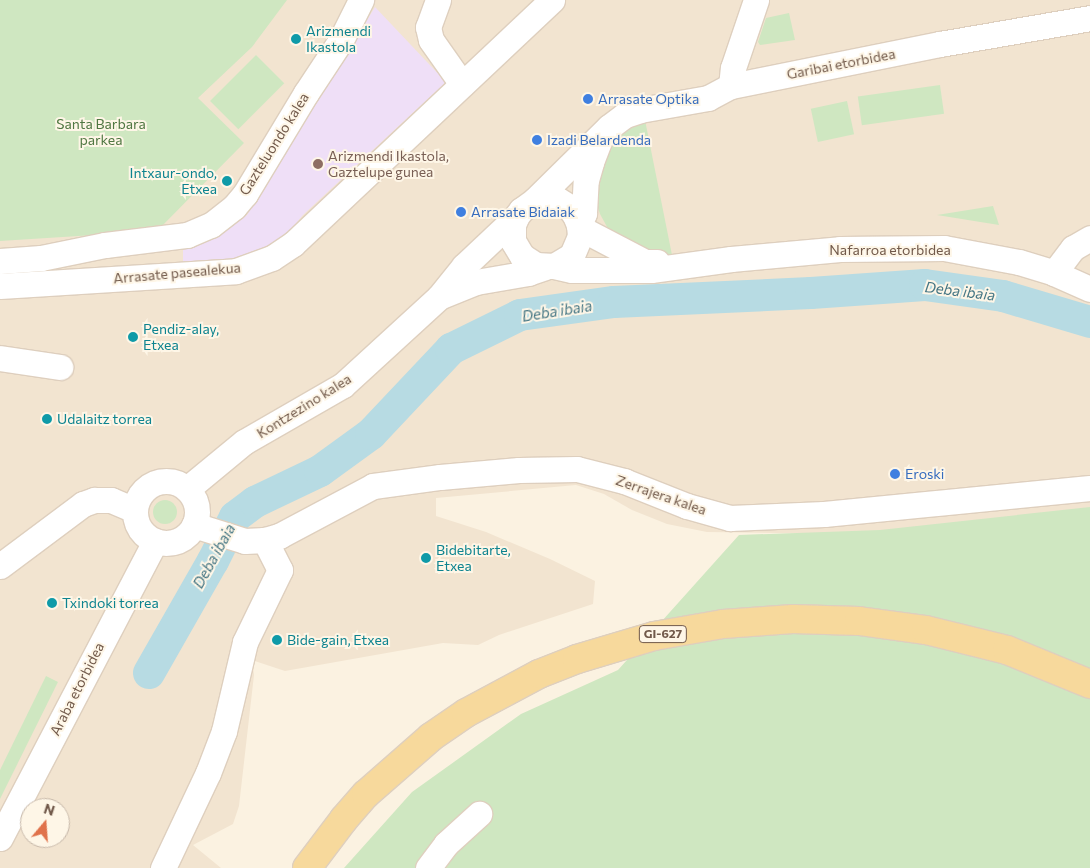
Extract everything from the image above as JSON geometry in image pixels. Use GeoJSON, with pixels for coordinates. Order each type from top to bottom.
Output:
{"type":"FeatureCollection","features":[{"type":"Feature","properties":{"kind":"main road","name":"GI-627"},"geometry":{"type":"LineString","coordinates":[[307,868],[344,819],[366,794],[417,748],[466,712],[539,674],[577,659],[654,636],[723,624],[793,619],[859,621],[926,630],[1007,650],[1090,684]]}},
{"type":"Feature","properties":{"kind":"street","name":"Gazteluondo kalea"},"geometry":{"type":"LineString","coordinates":[[0,261],[41,258],[105,245],[187,235],[211,225],[234,207],[245,194],[306,93],[341,40],[361,0]]}},
{"type":"Feature","properties":{"kind":"street"},"geometry":{"type":"LineString","coordinates":[[438,0],[428,27],[431,40],[462,84]]}},
{"type":"Feature","properties":{"kind":"street","name":"Arrasate pasealekua"},"geometry":{"type":"LineString","coordinates":[[0,286],[236,271],[272,258],[293,244],[552,0]]}},
{"type":"Feature","properties":{"kind":"street"},"geometry":{"type":"LineString","coordinates":[[730,86],[732,68],[756,0]]}},
{"type":"Feature","properties":{"kind":"street","name":"Garibai etorbidea"},"geometry":{"type":"LineString","coordinates":[[535,200],[609,127],[625,115],[640,110],[708,98],[730,86],[947,43],[1090,18]]}},
{"type":"Feature","properties":{"kind":"street","name":"Garibai etorbidea"},"geometry":{"type":"LineString","coordinates":[[580,226],[584,212],[586,180],[602,135]]}},
{"type":"Feature","properties":{"kind":"street"},"geometry":{"type":"LineString","coordinates":[[546,198],[558,200],[568,206],[580,226],[578,246],[572,255],[549,266],[528,262],[516,249],[512,233],[516,216],[535,200],[546,198]]}},
{"type":"Feature","properties":{"kind":"street","name":"Kontzezino kalea"},"geometry":{"type":"LineString","coordinates":[[187,489],[244,442],[343,385],[439,297],[464,266],[516,216]]}},
{"type":"Feature","properties":{"kind":"street","name":"Nafarroa etorbidea"},"geometry":{"type":"LineString","coordinates":[[580,226],[645,262],[684,265]]}},
{"type":"Feature","properties":{"kind":"street"},"geometry":{"type":"LineString","coordinates":[[1054,273],[1073,248],[1090,238]]}},
{"type":"Feature","properties":{"kind":"street","name":"Nafarroa etorbidea"},"geometry":{"type":"LineString","coordinates":[[549,266],[572,270],[651,270],[840,249],[944,248],[1019,262],[1054,273],[1090,289]]}},
{"type":"Feature","properties":{"kind":"street","name":"Kontzezino kalea"},"geometry":{"type":"LineString","coordinates":[[439,297],[476,282],[528,273],[549,266]]}},
{"type":"Feature","properties":{"kind":"street"},"geometry":{"type":"LineString","coordinates":[[0,358],[60,367]]}},
{"type":"Feature","properties":{"kind":"street","name":"Zerrajera kalea"},"geometry":{"type":"LineString","coordinates":[[255,540],[279,536],[374,486],[440,477],[520,470],[577,469],[624,481],[687,506],[730,518],[824,514],[1090,488]]}},
{"type":"Feature","properties":{"kind":"street"},"geometry":{"type":"LineString","coordinates":[[163,868],[211,764],[224,731],[245,642],[280,570],[255,540],[199,527],[177,541],[166,543],[155,541],[144,534],[139,527],[134,510],[139,495],[156,482],[172,481],[187,489],[196,504],[199,527]]}},
{"type":"Feature","properties":{"kind":"street"},"geometry":{"type":"LineString","coordinates":[[0,566],[83,504],[94,500],[111,500],[134,510]]}},
{"type":"Feature","properties":{"kind":"street","name":"Araba etorbidea"},"geometry":{"type":"LineString","coordinates":[[0,838],[155,541]]}},
{"type":"Feature","properties":{"kind":"street"},"geometry":{"type":"LineString","coordinates":[[428,868],[446,844],[479,814]]}},
{"type":"Feature","properties":{"kind":"shaded area"},"geometry":{"type":"Polygon","coordinates":[[[0,0],[1090,0],[1090,514],[843,534],[707,532],[667,524],[632,510],[604,494],[576,485],[436,498],[436,516],[486,532],[550,559],[595,581],[593,604],[499,635],[478,645],[443,643],[285,671],[252,660],[254,675],[239,806],[233,824],[193,845],[221,868],[0,868],[0,0]]]}},
{"type":"Feature","properties":{"kind":"shaded area","name":"Arizmendi Ikastola, Gaztelupe gunea"},"geometry":{"type":"Polygon","coordinates":[[[375,7],[446,82],[303,215],[281,241],[235,261],[183,268],[183,246],[217,235],[247,215],[375,7]]]}},
{"type":"Feature","properties":{"kind":"green space","name":"Santa Barbara parkea"},"geometry":{"type":"Polygon","coordinates":[[[0,0],[287,0],[252,47],[198,98],[244,143],[157,231],[0,241],[0,0]]]}},
{"type":"Feature","properties":{"kind":"green space"},"geometry":{"type":"Polygon","coordinates":[[[789,13],[795,40],[760,45],[758,42],[766,18],[789,13]]]}},
{"type":"Feature","properties":{"kind":"green space"},"geometry":{"type":"Polygon","coordinates":[[[256,55],[284,83],[238,129],[210,101],[256,55]]]}},
{"type":"Feature","properties":{"kind":"green space"},"geometry":{"type":"Polygon","coordinates":[[[940,85],[944,114],[862,125],[858,97],[940,85]]]}},
{"type":"Feature","properties":{"kind":"green space"},"geometry":{"type":"Polygon","coordinates":[[[847,101],[854,134],[818,142],[811,109],[847,101]]]}},
{"type":"Feature","properties":{"kind":"green space"},"geometry":{"type":"Polygon","coordinates":[[[645,120],[672,255],[655,254],[612,236],[600,214],[596,201],[596,184],[605,149],[616,137],[633,125],[645,120]]]}},
{"type":"Feature","properties":{"kind":"green space"},"geometry":{"type":"Polygon","coordinates":[[[993,206],[999,225],[937,215],[993,206]]]}},
{"type":"Feature","properties":{"kind":"green space"},"geometry":{"type":"Polygon","coordinates":[[[165,500],[174,503],[177,512],[174,521],[165,524],[156,521],[153,512],[156,503],[165,500]]]}},
{"type":"Feature","properties":{"kind":"green space"},"geometry":{"type":"Polygon","coordinates":[[[1090,507],[1090,868],[344,868],[412,792],[521,714],[618,670],[739,535],[880,530],[1090,507]]]}},
{"type":"Feature","properties":{"kind":"green space"},"geometry":{"type":"Polygon","coordinates":[[[46,676],[58,682],[0,799],[0,770],[46,676]]]}},
{"type":"Feature","properties":{"kind":"waterway","name":"Deba ibaia"},"geometry":{"type":"LineString","coordinates":[[149,673],[213,561],[235,517],[255,502],[320,471],[371,434],[451,349],[520,315],[614,302],[811,293],[925,285],[1003,296],[1090,322]]}},
{"type":"Feature","properties":{"kind":"place","name":"Arizmendi Ikastola"},"geometry":{"type":"Point","coordinates":[296,39]}},
{"type":"Feature","properties":{"kind":"place","name":"Arrasate Optika"},"geometry":{"type":"Point","coordinates":[588,99]}},
{"type":"Feature","properties":{"kind":"place","name":"Izadi Belardenda"},"geometry":{"type":"Point","coordinates":[537,140]}},
{"type":"Feature","properties":{"kind":"place","name":"Arizmendi Ikastola, Gaztelupe gunea"},"geometry":{"type":"Point","coordinates":[318,164]}},
{"type":"Feature","properties":{"kind":"place","name":"Intxaur-ondo, Etxea"},"geometry":{"type":"Point","coordinates":[227,181]}},
{"type":"Feature","properties":{"kind":"place","name":"Arrasate Bidaiak"},"geometry":{"type":"Point","coordinates":[461,212]}},
{"type":"Feature","properties":{"kind":"place","name":"Pendiz-alay, Etxea"},"geometry":{"type":"Point","coordinates":[133,337]}},
{"type":"Feature","properties":{"kind":"place","name":"Udalaitz torrea"},"geometry":{"type":"Point","coordinates":[47,419]}},
{"type":"Feature","properties":{"kind":"place","name":"Eroski"},"geometry":{"type":"Point","coordinates":[895,474]}},
{"type":"Feature","properties":{"kind":"place","name":"Bidebitarte, Etxea"},"geometry":{"type":"Point","coordinates":[426,558]}},
{"type":"Feature","properties":{"kind":"place","name":"Txindoki torrea"},"geometry":{"type":"Point","coordinates":[52,603]}},
{"type":"Feature","properties":{"kind":"place","name":"Bide-gain, Etxea"},"geometry":{"type":"Point","coordinates":[277,640]}}]}
